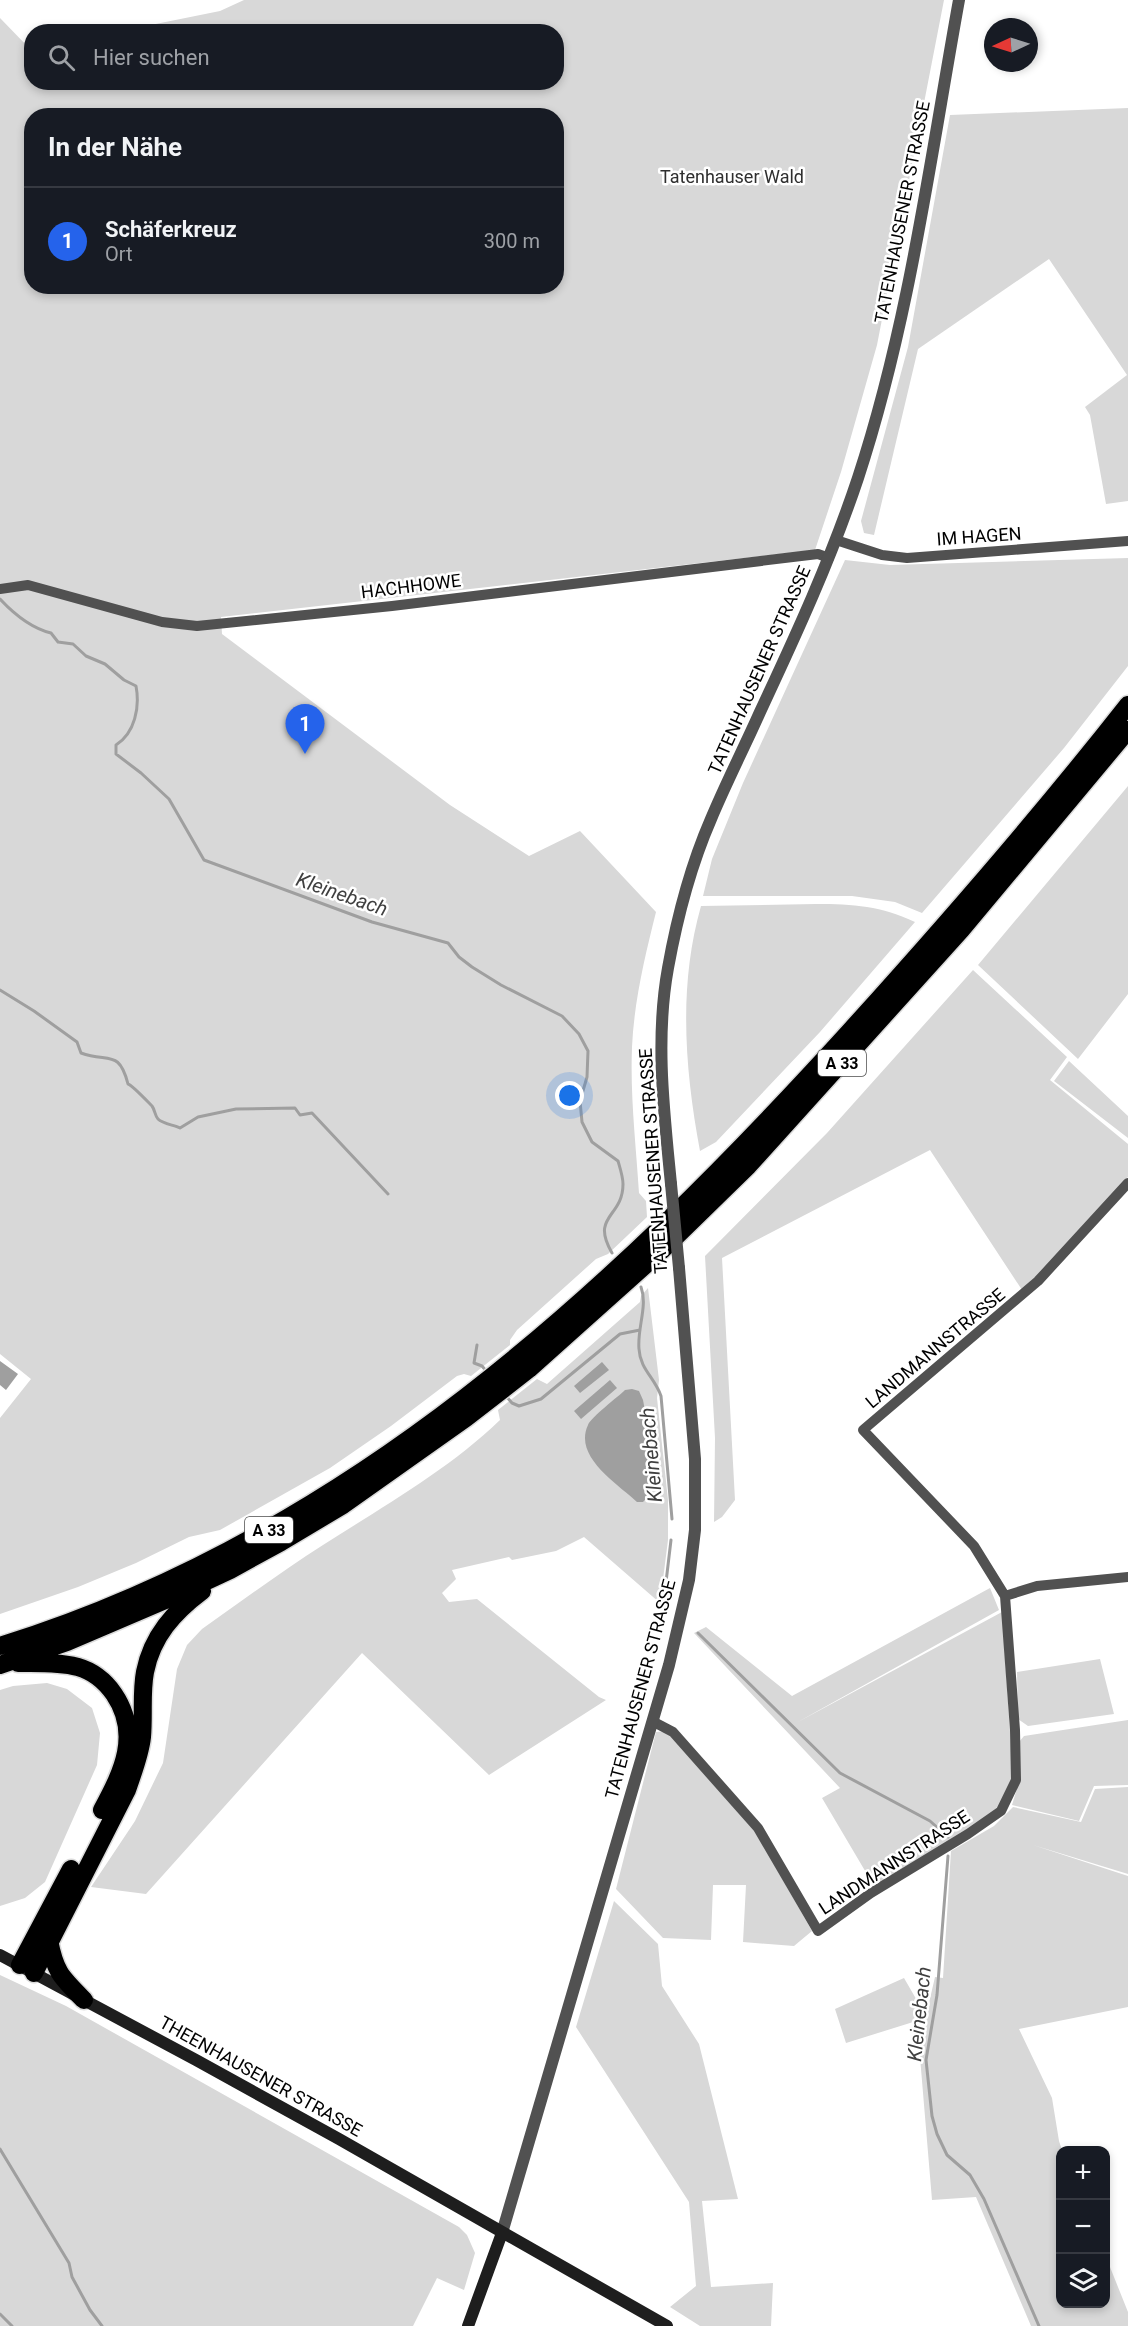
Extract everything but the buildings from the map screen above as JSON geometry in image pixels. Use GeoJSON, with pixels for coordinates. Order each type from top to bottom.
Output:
{"type":"FeatureCollection","features":[{"type":"Feature","properties":{"kind":"highway","name":"A 33"},"geometry":{"type":"LineString","coordinates":[[525,1362],[585,1299],[660,1228],[805,1081],[948,921],[1128,705]]}},
{"type":"Feature","properties":{"kind":"highway","name":"A 33"},"geometry":{"type":"LineString","coordinates":[[2,1658],[67,1642],[230,1570],[343,1505],[525,1362],[662,1250],[748,1166],[961,930],[1128,730]]}},
{"type":"Feature","properties":{"kind":"highway","name":"A 33"},"geometry":{"type":"LineString","coordinates":[[2,1658],[41,1634],[124,1601],[245,1543],[289,1519],[482,1395]]}},
{"type":"Feature","properties":{"kind":"highway"},"geometry":{"type":"LineString","coordinates":[[27,1969],[50,1940],[127,1790],[138,1759],[142,1736],[145,1673],[150,1653],[161,1630],[176,1612],[230,1570]]}},
{"type":"Feature","properties":{"kind":"highway"},"geometry":{"type":"LineString","coordinates":[[2,1658],[79,1667],[97,1676],[110,1688],[119,1702],[126,1716],[128,1731],[127,1751],[118,1777],[27,1969]]}},
{"type":"Feature","properties":{"kind":"highway"},"geometry":{"type":"LineString","coordinates":[[50,1940],[53,1962],[61,1977],[84,2000]]}},
{"type":"Feature","properties":{"kind":"main road","name":"THEENHAUSENER STRASSE"},"geometry":{"type":"LineString","coordinates":[[0,1955],[339,2139],[667,2326]]}},
{"type":"Feature","properties":{"kind":"main road"},"geometry":{"type":"LineString","coordinates":[[468,2326],[502,2233]]}},
{"type":"Feature","properties":{"kind":"street","name":"TATENHAUSENER STRASSE"},"geometry":{"type":"LineString","coordinates":[[502,2233],[681,1622],[689,1580],[695,1530],[695,1459],[662,1096],[662,1027],[668,968],[685,897],[710,822],[829,558],[858,476],[902,315],[959,0]]}},
{"type":"Feature","properties":{"kind":"street","name":"IM HAGEN"},"geometry":{"type":"LineString","coordinates":[[836,540],[882,555],[907,558],[1128,541]]}},
{"type":"Feature","properties":{"kind":"street","name":"HACHHOWE"},"geometry":{"type":"LineString","coordinates":[[0,589],[28,585],[162,622],[197,626],[392,606],[818,554],[829,558]]}},
{"type":"Feature","properties":{"kind":"street","name":"LANDMANNSTRASSE"},"geometry":{"type":"LineString","coordinates":[[652,1721],[673,1732],[758,1828],[818,1931],[871,1893],[968,1834],[1001,1811],[1016,1780],[1015,1730],[1005,1596],[974,1546],[863,1430],[1038,1281],[1128,1183]]}},
{"type":"Feature","properties":{"kind":"street"},"geometry":{"type":"LineString","coordinates":[[1005,1596],[1037,1586],[1128,1576]]}},
{"type":"Feature","properties":{"kind":"green space","name":"Tatenhauser Wald"},"geometry":{"type":"Polygon","coordinates":[[[244,0],[944,0],[877,345],[841,472],[815,550],[221,617],[222,634],[450,805],[529,856],[580,831],[656,912],[644,962],[632,1047],[639,1193],[646,1201],[647,1217],[608,1254],[596,1259],[517,1330],[510,1340],[510,1345],[471,1376],[464,1374],[457,1376],[330,1468],[220,1530],[189,1537],[136,1563],[78,1587],[0,1614],[0,1418],[31,1379],[0,1354],[0,18],[24,43],[24,90],[564,90],[564,24],[156,24],[220,11],[244,0]]]}},
{"type":"Feature","properties":{"kind":"green space"},"geometry":{"type":"Polygon","coordinates":[[[1128,108],[1128,501],[1106,504],[1090,415],[1085,407],[1127,375],[1049,259],[918,349],[874,535],[864,533],[861,521],[908,347],[950,115],[1128,108]]]}},
{"type":"Feature","properties":{"kind":"green space"},"geometry":{"type":"Polygon","coordinates":[[[1128,558],[1128,666],[1064,748],[922,913],[895,902],[852,896],[703,896],[712,859],[743,783],[845,560],[890,565],[1128,558]]]}},
{"type":"Feature","properties":{"kind":"green space"},"geometry":{"type":"Polygon","coordinates":[[[1128,786],[1128,994],[1078,1059],[978,965],[1128,786]]]}},
{"type":"Feature","properties":{"kind":"green space"},"geometry":{"type":"Polygon","coordinates":[[[816,904],[867,907],[891,912],[915,922],[820,1032],[716,1142],[700,1151],[691,1090],[686,1028],[689,967],[701,906],[816,904]]]}},
{"type":"Feature","properties":{"kind":"green space"},"geometry":{"type":"Polygon","coordinates":[[[973,970],[1067,1057],[1050,1080],[1128,1144],[1128,1177],[1036,1278],[1022,1290],[930,1150],[722,1258],[735,1500],[722,1517],[714,1522],[715,1438],[705,1256],[827,1133],[973,970]]]}},
{"type":"Feature","properties":{"kind":"green space"},"geometry":{"type":"Polygon","coordinates":[[[1069,1061],[1128,1116],[1128,1138],[1054,1081],[1069,1061]]]}},
{"type":"Feature","properties":{"kind":"green space"},"geometry":{"type":"Polygon","coordinates":[[[648,1288],[659,1380],[657,1398],[668,1500],[668,1540],[660,1603],[584,1537],[556,1551],[512,1560],[509,1557],[452,1570],[456,1579],[442,1593],[449,1602],[477,1599],[599,1697],[606,1700],[489,1775],[362,1653],[146,1894],[91,1887],[135,1821],[163,1763],[177,1669],[187,1645],[202,1629],[277,1576],[415,1487],[459,1455],[500,1420],[498,1410],[537,1379],[547,1384],[640,1302],[641,1296],[648,1288]]]}},
{"type":"Feature","properties":{"kind":"green space"},"geometry":{"type":"Polygon","coordinates":[[[990,1588],[999,1610],[796,1723],[1002,1612],[1013,1777],[1000,1808],[956,1840],[874,1886],[822,1798],[840,1788],[694,1633],[706,1627],[792,1696],[990,1588]]]}},
{"type":"Feature","properties":{"kind":"green space"},"geometry":{"type":"Polygon","coordinates":[[[1100,1659],[1114,1714],[1028,1726],[1018,1719],[1017,1672],[1100,1659]]]}},
{"type":"Feature","properties":{"kind":"green space"},"geometry":{"type":"Polygon","coordinates":[[[47,1683],[67,1689],[92,1708],[100,1733],[97,1765],[45,1882],[25,1898],[0,1906],[0,1690],[13,1686],[47,1683]]]}},
{"type":"Feature","properties":{"kind":"green space"},"geometry":{"type":"Polygon","coordinates":[[[1128,1720],[1128,1785],[1094,1786],[1079,1821],[1012,1805],[1018,1785],[1019,1742],[1024,1736],[1128,1720]]]}},
{"type":"Feature","properties":{"kind":"green space"},"geometry":{"type":"Polygon","coordinates":[[[667,1731],[755,1831],[812,1931],[794,1946],[743,1942],[746,1885],[713,1885],[711,1940],[663,1938],[616,1889],[656,1732],[667,1731]]]}},
{"type":"Feature","properties":{"kind":"green space"},"geometry":{"type":"Polygon","coordinates":[[[1128,1787],[1128,1874],[1033,1845],[1128,1876],[1128,2007],[1019,2029],[1052,2098],[1061,2146],[1056,2146],[1056,2308],[1110,2308],[1110,2267],[1128,2312],[1128,2326],[1031,2326],[976,2197],[932,2200],[920,2057],[926,2018],[846,2043],[835,2009],[904,1978],[926,2016],[935,1977],[943,1978],[951,1851],[994,1826],[1013,1807],[1081,1822],[1095,1789],[1128,1787]]]}},
{"type":"Feature","properties":{"kind":"green space"},"geometry":{"type":"Polygon","coordinates":[[[614,1901],[658,1944],[662,1986],[699,2044],[738,2199],[702,2201],[711,2287],[773,2283],[771,2326],[700,2326],[670,2307],[696,2286],[689,2202],[576,2027],[614,1901]]]}},
{"type":"Feature","properties":{"kind":"green space"},"geometry":{"type":"Polygon","coordinates":[[[0,1975],[66,2006],[459,2227],[467,2235],[475,2253],[464,2290],[437,2278],[413,2326],[0,2326],[0,1975]]]}},
{"type":"Feature","properties":{"kind":"water"},"geometry":{"type":"Polygon","coordinates":[[[0,1361],[18,1374],[6,1390],[0,1385],[0,1361]]]}},
{"type":"Feature","properties":{"kind":"water"},"geometry":{"type":"Polygon","coordinates":[[[602,1362],[609,1370],[580,1393],[574,1386],[602,1362]]]}},
{"type":"Feature","properties":{"kind":"water"},"geometry":{"type":"Polygon","coordinates":[[[610,1380],[617,1388],[581,1419],[574,1411],[610,1380]]]}},
{"type":"Feature","properties":{"kind":"water"},"geometry":{"type":"Polygon","coordinates":[[[625,1390],[639,1391],[643,1400],[658,1479],[657,1486],[643,1502],[637,1502],[600,1469],[592,1459],[585,1437],[588,1425],[594,1417],[625,1390]]]}},
{"type":"Feature","properties":{"kind":"waterway","name":"Kleinebach"},"geometry":{"type":"LineString","coordinates":[[0,599],[30,624],[51,633],[58,642],[73,644],[86,656],[105,664],[124,680],[136,686],[135,719],[128,734],[116,745],[116,754],[169,799],[204,860],[372,922],[448,943],[459,957],[472,967],[501,985],[562,1016],[579,1034],[588,1051],[587,1077],[580,1101],[582,1122],[592,1142],[618,1161],[623,1184],[622,1195],[604,1231],[612,1253]]}},
{"type":"Feature","properties":{"kind":"waterway"},"geometry":{"type":"LineString","coordinates":[[0,990],[77,1042],[81,1053],[117,1061],[125,1073],[128,1084],[152,1106],[157,1118],[163,1122],[180,1128],[198,1117],[236,1109],[295,1108],[300,1115],[312,1113],[388,1194]]}},
{"type":"Feature","properties":{"kind":"waterway","name":"Kleinebach"},"geometry":{"type":"LineString","coordinates":[[641,1287],[643,1309],[639,1349],[642,1362],[661,1396],[672,1519]]}},
{"type":"Feature","properties":{"kind":"waterway"},"geometry":{"type":"LineString","coordinates":[[506,1396],[512,1403],[519,1406],[541,1399],[620,1334],[640,1330]]}},
{"type":"Feature","properties":{"kind":"waterway"},"geometry":{"type":"LineString","coordinates":[[477,1345],[474,1363],[482,1366],[487,1372]]}},
{"type":"Feature","properties":{"kind":"waterway","name":"Kleinebach"},"geometry":{"type":"LineString","coordinates":[[664,1599],[671,1540]]}},
{"type":"Feature","properties":{"kind":"waterway","name":"Kleinebach"},"geometry":{"type":"LineString","coordinates":[[698,1633],[840,1773],[930,1821],[948,1837]]}},
{"type":"Feature","properties":{"kind":"waterway","name":"Kleinebach"},"geometry":{"type":"LineString","coordinates":[[948,1856],[937,1995],[926,2060],[932,2116],[947,2155],[970,2175],[984,2199],[1039,2326]]}},
{"type":"Feature","properties":{"kind":"waterway"},"geometry":{"type":"LineString","coordinates":[[0,2149],[69,2263],[72,2277],[90,2310],[102,2326]]}},
{"type":"Feature","properties":{"kind":"waterway"},"geometry":{"type":"LineString","coordinates":[[0,2314],[12,2326]]}},
{"type":"Feature","properties":{"kind":"place","name":"Schäferkreuz"},"geometry":{"type":"Point","coordinates":[305,754]}}]}
